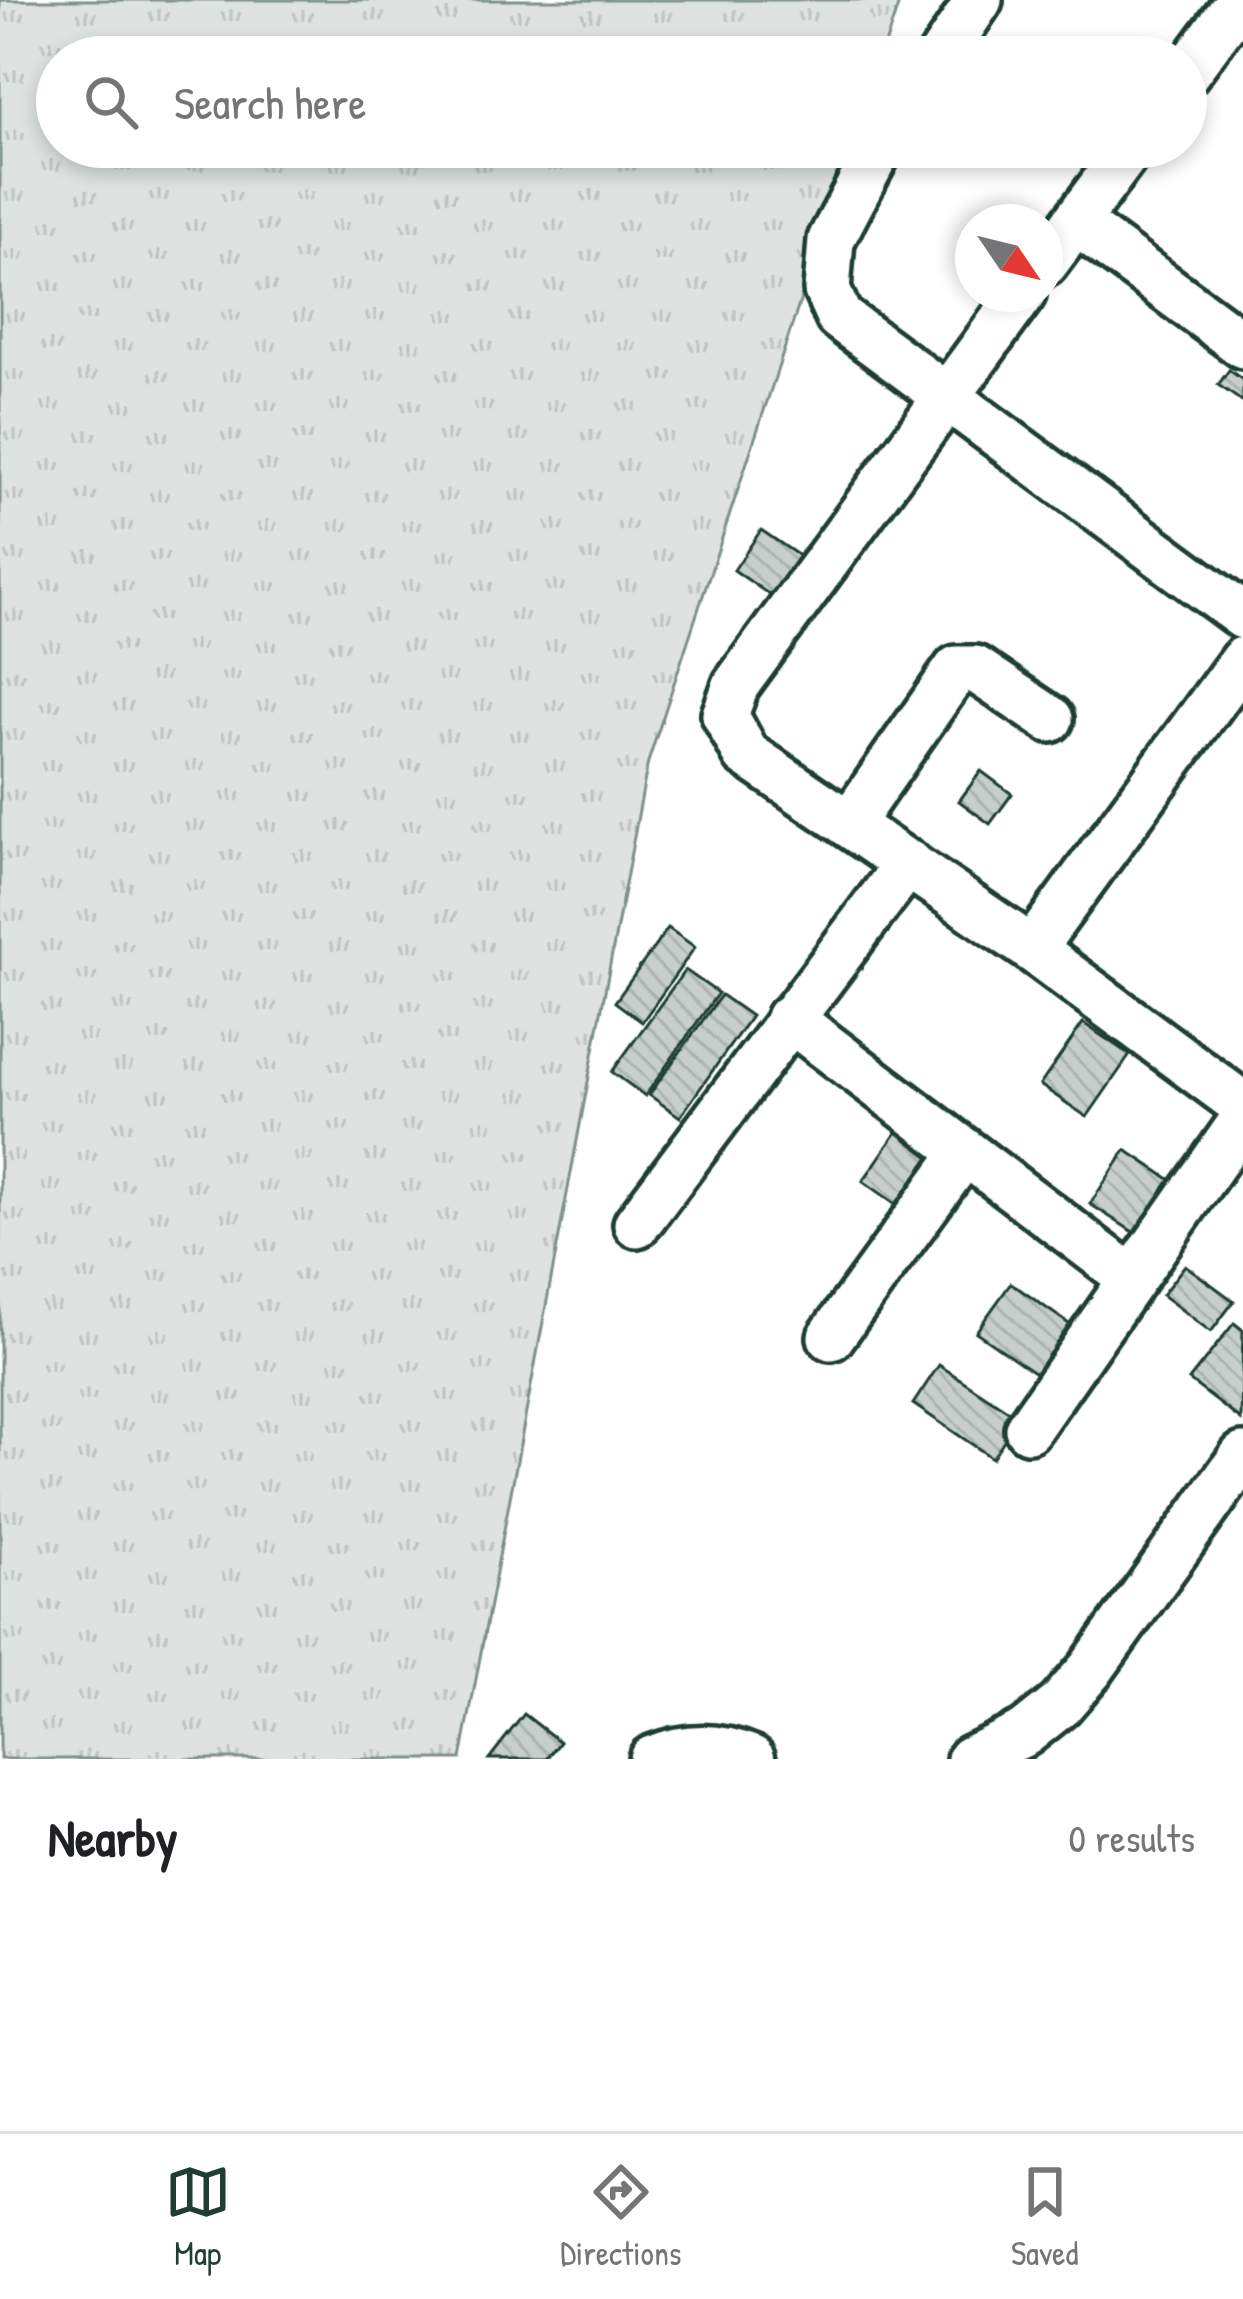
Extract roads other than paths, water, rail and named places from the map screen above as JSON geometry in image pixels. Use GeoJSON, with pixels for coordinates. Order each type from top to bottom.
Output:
{"type":"FeatureCollection","features":[{"type":"Feature","properties":{"kind":"street"},"geometry":{"type":"LineString","coordinates":[[954,36],[979,0]]}},
{"type":"Feature","properties":{"kind":"street"},"geometry":{"type":"LineString","coordinates":[[1207,45],[1240,0]]}},
{"type":"Feature","properties":{"kind":"street"},"geometry":{"type":"LineString","coordinates":[[869,168],[831,240],[827,290],[839,316],[1243,616]]}},
{"type":"Feature","properties":{"kind":"street"},"geometry":{"type":"LineString","coordinates":[[1063,239],[1116,168]]}},
{"type":"Feature","properties":{"kind":"street"},"geometry":{"type":"LineString","coordinates":[[1076,222],[1239,334]]}},
{"type":"Feature","properties":{"kind":"street"},"geometry":{"type":"LineString","coordinates":[[1009,312],[736,685],[725,716],[746,754],[1032,949],[1243,1105]]}},
{"type":"Feature","properties":{"kind":"street"},"geometry":{"type":"LineString","coordinates":[[1032,949],[1243,660]]}},
{"type":"Feature","properties":{"kind":"street"},"geometry":{"type":"LineString","coordinates":[[850,823],[957,669],[975,669],[1050,719]]}},
{"type":"Feature","properties":{"kind":"street"},"geometry":{"type":"LineString","coordinates":[[637,1223],[908,863]]}},
{"type":"Feature","properties":{"kind":"street"},"geometry":{"type":"LineString","coordinates":[[789,1018],[1131,1279]]}},
{"type":"Feature","properties":{"kind":"street"},"geometry":{"type":"LineString","coordinates":[[1028,1429],[1243,1120]]}},
{"type":"Feature","properties":{"kind":"street"},"geometry":{"type":"LineString","coordinates":[[831,1337],[965,1152]]}},
{"type":"Feature","properties":{"kind":"street"},"geometry":{"type":"LineString","coordinates":[[970,1759],[1025,1733],[1060,1705],[1243,1456]]}},
{"type":"Feature","properties":{"kind":"street"},"geometry":{"type":"LineString","coordinates":[[652,1759],[697,1747],[729,1749],[752,1759]]}}]}
